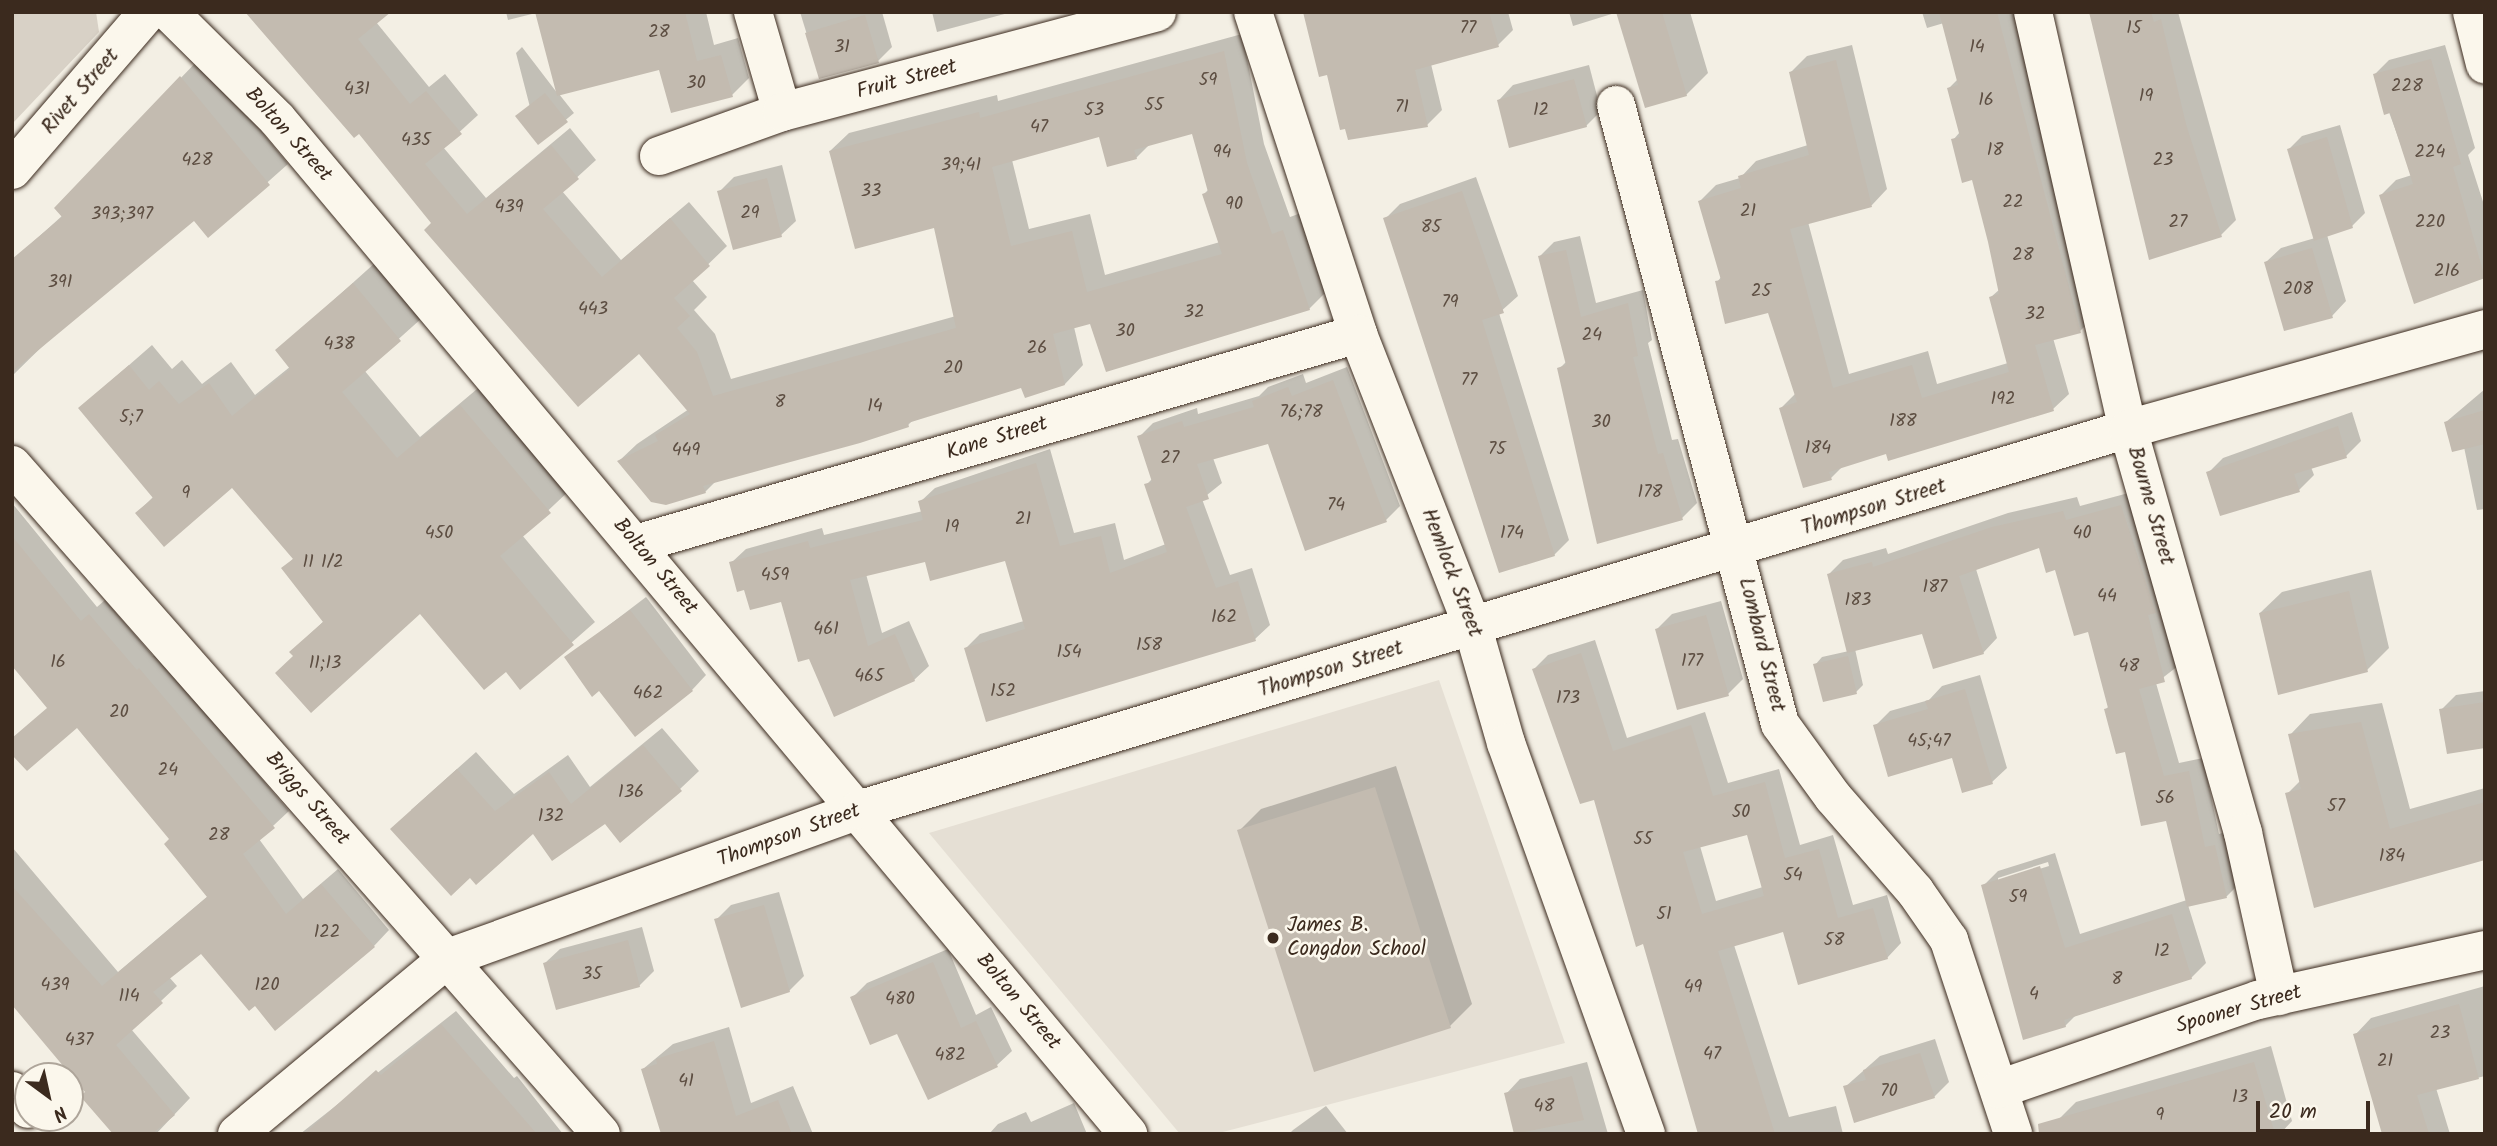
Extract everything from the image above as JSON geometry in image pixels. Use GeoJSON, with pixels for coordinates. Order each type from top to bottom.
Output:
{"type":"FeatureCollection","features":[{"type":"Feature","properties":{"kind":"street","name":"Rivet Street"},"geometry":{"type":"LineString","coordinates":[[12,170],[148,12]]}},
{"type":"Feature","properties":{"kind":"street","name":"Bolton Street"},"geometry":{"type":"LineString","coordinates":[[169,12],[277,118],[1128,1134]]}},
{"type":"Feature","properties":{"kind":"street"},"geometry":{"type":"LineString","coordinates":[[753,12],[782,112]]}},
{"type":"Feature","properties":{"kind":"street","name":"Fruit Street"},"geometry":{"type":"LineString","coordinates":[[659,156],[782,112],[1157,12]]}},
{"type":"Feature","properties":{"kind":"street","name":"Hemlock Street"},"geometry":{"type":"LineString","coordinates":[[1253,12],[1358,334],[1473,628],[1506,743],[1646,1134]]}},
{"type":"Feature","properties":{"kind":"street","name":"Bourne Street"},"geometry":{"type":"LineString","coordinates":[[2033,12],[2129,429],[2243,833],[2279,996]]}},
{"type":"Feature","properties":{"kind":"street"},"geometry":{"type":"LineString","coordinates":[[2472,12],[2485,64]]}},
{"type":"Feature","properties":{"kind":"street","name":"Lombard Street"},"geometry":{"type":"LineString","coordinates":[[1616,105],[1737,550],[1780,724],[1833,797],[1915,891],[1949,940],[2013,1134]]}},
{"type":"Feature","properties":{"kind":"street","name":"Thompson Street"},"geometry":{"type":"LineString","coordinates":[[237,1134],[448,958],[858,810],[1737,550],[2129,429],[2485,329]]}},
{"type":"Feature","properties":{"kind":"street","name":"Kane Street"},"geometry":{"type":"LineString","coordinates":[[636,544],[1358,334]]}},
{"type":"Feature","properties":{"kind":"street","name":"Briggs Street"},"geometry":{"type":"LineString","coordinates":[[12,465],[601,1134]]}},
{"type":"Feature","properties":{"kind":"street","name":"Spooner Street"},"geometry":{"type":"LineString","coordinates":[[1999,1089],[2279,996],[2485,950]]}},
{"type":"Feature","properties":{"kind":"shaded area"},"geometry":{"type":"Polygon","coordinates":[[[12,12],[96,12],[99,32],[12,124],[12,12]]]}},
{"type":"Feature","properties":{"kind":"shaded area","name":"James B. Congdon School"},"geometry":{"type":"Polygon","coordinates":[[[1439,680],[1565,1043],[1215,1134],[1180,1134],[929,833],[1439,680]]]}},
{"type":"Feature","properties":{"kind":"building"},"geometry":{"type":"Polygon","coordinates":[[[245,12],[391,12],[358,39],[410,104],[426,91],[462,134],[425,164],[467,214],[551,145],[579,179],[543,209],[602,277],[670,218],[710,266],[674,298],[690,316],[677,328],[697,352],[713,396],[956,328],[934,228],[855,249],[829,151],[979,112],[980,118],[1224,51],[1247,163],[1272,234],[1283,230],[1310,310],[1106,372],[1090,324],[1053,334],[1065,385],[1025,398],[1021,388],[908,423],[909,427],[860,443],[703,486],[706,493],[666,505],[651,502],[617,461],[658,441],[655,435],[690,414],[639,354],[578,407],[424,230],[431,223],[359,134],[354,138],[245,12]],[[1192,134],[1134,150],[1137,159],[1107,167],[1099,137],[992,167],[1011,246],[1072,231],[1087,292],[1222,254],[1202,194],[1208,192],[1192,134]]]}},
{"type":"Feature","properties":{"kind":"building"},"geometry":{"type":"Polygon","coordinates":[[[535,12],[685,12],[697,61],[721,55],[733,97],[671,113],[659,70],[557,96],[535,12]]]}},
{"type":"Feature","properties":{"kind":"building"},"geometry":{"type":"Polygon","coordinates":[[[1303,12],[1489,12],[1499,47],[1415,70],[1428,127],[1348,140],[1345,129],[1340,130],[1327,75],[1319,77],[1303,12]]]}},
{"type":"Feature","properties":{"kind":"building"},"geometry":{"type":"Polygon","coordinates":[[[1616,12],[1662,12],[1687,96],[1645,108],[1616,12]]]}},
{"type":"Feature","properties":{"kind":"building"},"geometry":{"type":"Polygon","coordinates":[[[1939,12],[1997,12],[2081,333],[2035,345],[2054,411],[1888,461],[1886,454],[1829,472],[1832,480],[1803,488],[1779,408],[1797,402],[1768,313],[1725,324],[1715,281],[1721,280],[1698,201],[1741,188],[1738,176],[1809,155],[1789,72],[1836,60],[1872,207],[1790,229],[1833,388],[1912,365],[1922,398],[2009,372],[1989,297],[1999,294],[1988,242],[1972,180],[1962,183],[1951,139],[1960,137],[1947,88],[1958,85],[1939,12]]]}},
{"type":"Feature","properties":{"kind":"building"},"geometry":{"type":"Polygon","coordinates":[[[2089,12],[2151,12],[2154,22],[2161,19],[2186,124],[2222,237],[2149,260],[2089,12]]]}},
{"type":"Feature","properties":{"kind":"building"},"geometry":{"type":"Polygon","coordinates":[[[865,15],[879,63],[819,79],[805,33],[865,15]]]}},
{"type":"Feature","properties":{"kind":"building"},"geometry":{"type":"Polygon","coordinates":[[[2431,59],[2461,164],[2453,167],[2485,278],[2414,304],[2379,195],[2413,184],[2390,113],[2384,115],[2373,74],[2431,59]]]}},
{"type":"Feature","properties":{"kind":"building"},"geometry":{"type":"Polygon","coordinates":[[[180,76],[270,185],[208,238],[194,221],[12,372],[12,259],[62,217],[54,208],[180,76]]]}},
{"type":"Feature","properties":{"kind":"building"},"geometry":{"type":"Polygon","coordinates":[[[1574,79],[1587,127],[1509,148],[1497,100],[1574,79]]]}},
{"type":"Feature","properties":{"kind":"building"},"geometry":{"type":"Polygon","coordinates":[[[545,93],[568,122],[538,145],[515,116],[545,93]]]}},
{"type":"Feature","properties":{"kind":"building"},"geometry":{"type":"Polygon","coordinates":[[[2327,137],[2353,228],[2314,241],[2287,149],[2327,137]]]}},
{"type":"Feature","properties":{"kind":"building"},"geometry":{"type":"Polygon","coordinates":[[[767,178],[782,237],[733,250],[717,191],[767,178]]]}},
{"type":"Feature","properties":{"kind":"building"},"geometry":{"type":"Polygon","coordinates":[[[1462,191],[1504,313],[1482,320],[1555,556],[1499,573],[1383,218],[1462,191]]]}},
{"type":"Feature","properties":{"kind":"building"},"geometry":{"type":"Polygon","coordinates":[[[2312,248],[2333,318],[2284,331],[2264,262],[2312,248]]]}},
{"type":"Feature","properties":{"kind":"building"},"geometry":{"type":"Polygon","coordinates":[[[1566,250],[1581,317],[1628,303],[1638,356],[1633,357],[1658,454],[1663,453],[1683,520],[1597,544],[1557,368],[1566,365],[1538,256],[1566,250]]]}},
{"type":"Feature","properties":{"kind":"building"},"geometry":{"type":"Polygon","coordinates":[[[353,283],[401,341],[342,392],[397,458],[460,405],[551,513],[500,556],[574,645],[520,690],[506,672],[484,690],[420,614],[311,713],[275,673],[293,656],[289,652],[323,622],[281,568],[293,559],[232,488],[164,547],[135,513],[153,498],[78,408],[129,365],[149,390],[159,381],[179,404],[209,383],[232,416],[290,369],[275,350],[353,283]]]}},
{"type":"Feature","properties":{"kind":"building"},"geometry":{"type":"Polygon","coordinates":[[[1333,380],[1387,522],[1305,551],[1268,444],[1197,464],[1209,499],[1186,507],[1216,588],[1238,581],[1256,641],[986,722],[964,648],[1025,629],[1005,561],[930,581],[925,562],[850,580],[868,646],[895,634],[915,681],[834,717],[809,659],[798,662],[781,602],[750,610],[744,590],[737,592],[729,562],[808,541],[810,548],[923,520],[918,501],[1036,463],[1060,546],[1101,536],[1110,573],[1167,552],[1144,484],[1152,482],[1137,436],[1182,421],[1184,427],[1254,407],[1252,401],[1288,387],[1292,396],[1333,380]]]}},
{"type":"Feature","properties":{"kind":"building"},"geometry":{"type":"Polygon","coordinates":[[[2485,410],[2485,444],[2452,452],[2444,422],[2485,410]]]}},
{"type":"Feature","properties":{"kind":"building"},"geometry":{"type":"Polygon","coordinates":[[[2338,426],[2347,458],[2294,474],[2300,492],[2220,516],[2206,472],[2338,426]]]}},
{"type":"Feature","properties":{"kind":"building"},"geometry":{"type":"Polygon","coordinates":[[[2121,505],[2156,613],[2148,615],[2165,682],[2139,689],[2164,776],[2189,771],[2205,847],[2215,845],[2227,898],[2187,907],[2166,821],[2141,826],[2125,752],[2116,754],[2104,709],[2108,708],[2088,632],[2074,636],[2055,570],[2046,573],[2039,548],[1959,576],[1984,654],[1933,669],[1922,634],[1847,653],[1827,574],[1872,562],[1873,567],[1992,527],[2063,511],[2066,520],[2121,505]]]}},
{"type":"Feature","properties":{"kind":"building"},"geometry":{"type":"Polygon","coordinates":[[[12,536],[81,621],[89,614],[137,670],[139,668],[275,828],[243,854],[286,914],[321,884],[375,947],[275,1031],[255,1006],[249,1011],[201,954],[153,992],[163,1003],[116,1045],[175,1115],[152,1134],[113,1134],[84,1101],[84,1062],[60,1062],[12,1005],[12,886],[102,986],[207,897],[164,844],[169,839],[77,728],[27,771],[12,755],[12,738],[47,708],[12,666],[12,536]]]}},
{"type":"Feature","properties":{"kind":"building"},"geometry":{"type":"Polygon","coordinates":[[[2349,591],[2368,672],[2278,695],[2259,613],[2349,591]]]}},
{"type":"Feature","properties":{"kind":"building"},"geometry":{"type":"Polygon","coordinates":[[[630,610],[693,691],[635,737],[599,691],[592,697],[564,657],[630,610]]]}},
{"type":"Feature","properties":{"kind":"building"},"geometry":{"type":"Polygon","coordinates":[[[1706,615],[1729,696],[1677,710],[1655,629],[1706,615]]]}},
{"type":"Feature","properties":{"kind":"building"},"geometry":{"type":"Polygon","coordinates":[[[1581,653],[1613,751],[1691,725],[1713,796],[1765,782],[1785,858],[1819,849],[1838,918],[1873,908],[1888,959],[1798,985],[1783,932],[1718,951],[1775,1134],[1698,1134],[1643,944],[1636,947],[1594,800],[1580,804],[1532,669],[1581,653]],[[1747,835],[1683,852],[1702,914],[1764,896],[1747,835]]]}},
{"type":"Feature","properties":{"kind":"building"},"geometry":{"type":"Polygon","coordinates":[[[1848,656],[1857,694],[1823,702],[1813,664],[1848,656]]]}},
{"type":"Feature","properties":{"kind":"building"},"geometry":{"type":"Polygon","coordinates":[[[1965,689],[1993,784],[1962,793],[1952,758],[1888,777],[1873,725],[1928,709],[1925,701],[1965,689]]]}},
{"type":"Feature","properties":{"kind":"building"},"geometry":{"type":"Polygon","coordinates":[[[2485,702],[2485,748],[2447,754],[2439,709],[2485,702]]]}},
{"type":"Feature","properties":{"kind":"building"},"geometry":{"type":"Polygon","coordinates":[[[2361,722],[2390,829],[2485,802],[2485,860],[2314,908],[2285,793],[2301,789],[2288,734],[2361,722]]]}},
{"type":"Feature","properties":{"kind":"building"},"geometry":{"type":"Polygon","coordinates":[[[643,745],[682,791],[620,843],[605,824],[552,861],[533,834],[476,885],[470,878],[451,896],[390,829],[457,769],[495,811],[549,772],[571,804],[643,745]]]}},
{"type":"Feature","properties":{"kind":"building"},"geometry":{"type":"Polygon","coordinates":[[[1375,787],[1451,1028],[1314,1072],[1237,830],[1375,787]]]}},
{"type":"Feature","properties":{"kind":"building"},"geometry":{"type":"Polygon","coordinates":[[[2040,866],[2065,948],[2172,914],[2192,979],[2064,1020],[2066,1027],[2023,1040],[1981,885],[2040,866]]]}},
{"type":"Feature","properties":{"kind":"building"},"geometry":{"type":"Polygon","coordinates":[[[764,905],[790,992],[741,1008],[714,919],[764,905]]]}},
{"type":"Feature","properties":{"kind":"building"},"geometry":{"type":"Polygon","coordinates":[[[628,940],[640,987],[556,1010],[543,963],[628,940]]]}},
{"type":"Feature","properties":{"kind":"building"},"geometry":{"type":"Polygon","coordinates":[[[933,962],[961,1028],[976,1021],[998,1067],[928,1100],[897,1034],[870,1045],[850,997],[933,962]]]}},
{"type":"Feature","properties":{"kind":"building"},"geometry":{"type":"Polygon","coordinates":[[[2459,1004],[2479,1079],[2417,1095],[2429,1134],[2382,1134],[2353,1034],[2459,1004]]]}},
{"type":"Feature","properties":{"kind":"building"},"geometry":{"type":"Polygon","coordinates":[[[441,1024],[537,1134],[304,1134],[376,1070],[381,1075],[441,1024]]]}},
{"type":"Feature","properties":{"kind":"building"},"geometry":{"type":"Polygon","coordinates":[[[714,1041],[736,1116],[778,1100],[792,1134],[661,1134],[641,1069],[657,1064],[656,1059],[714,1041]]]}},
{"type":"Feature","properties":{"kind":"building"},"geometry":{"type":"Polygon","coordinates":[[[1920,1053],[1935,1098],[1854,1123],[1843,1086],[1866,1080],[1863,1070],[1920,1053]]]}},
{"type":"Feature","properties":{"kind":"building"},"geometry":{"type":"Polygon","coordinates":[[[2254,1062],[2275,1134],[2039,1134],[2038,1124],[2254,1062]]]}},
{"type":"Feature","properties":{"kind":"building"},"geometry":{"type":"Polygon","coordinates":[[[1572,1076],[1584,1120],[1514,1134],[1504,1093],[1572,1076]]]}},
{"type":"Feature","properties":{"kind":"place","name":"James B. Congdon School"},"geometry":{"type":"Point","coordinates":[1273,938]}}]}
